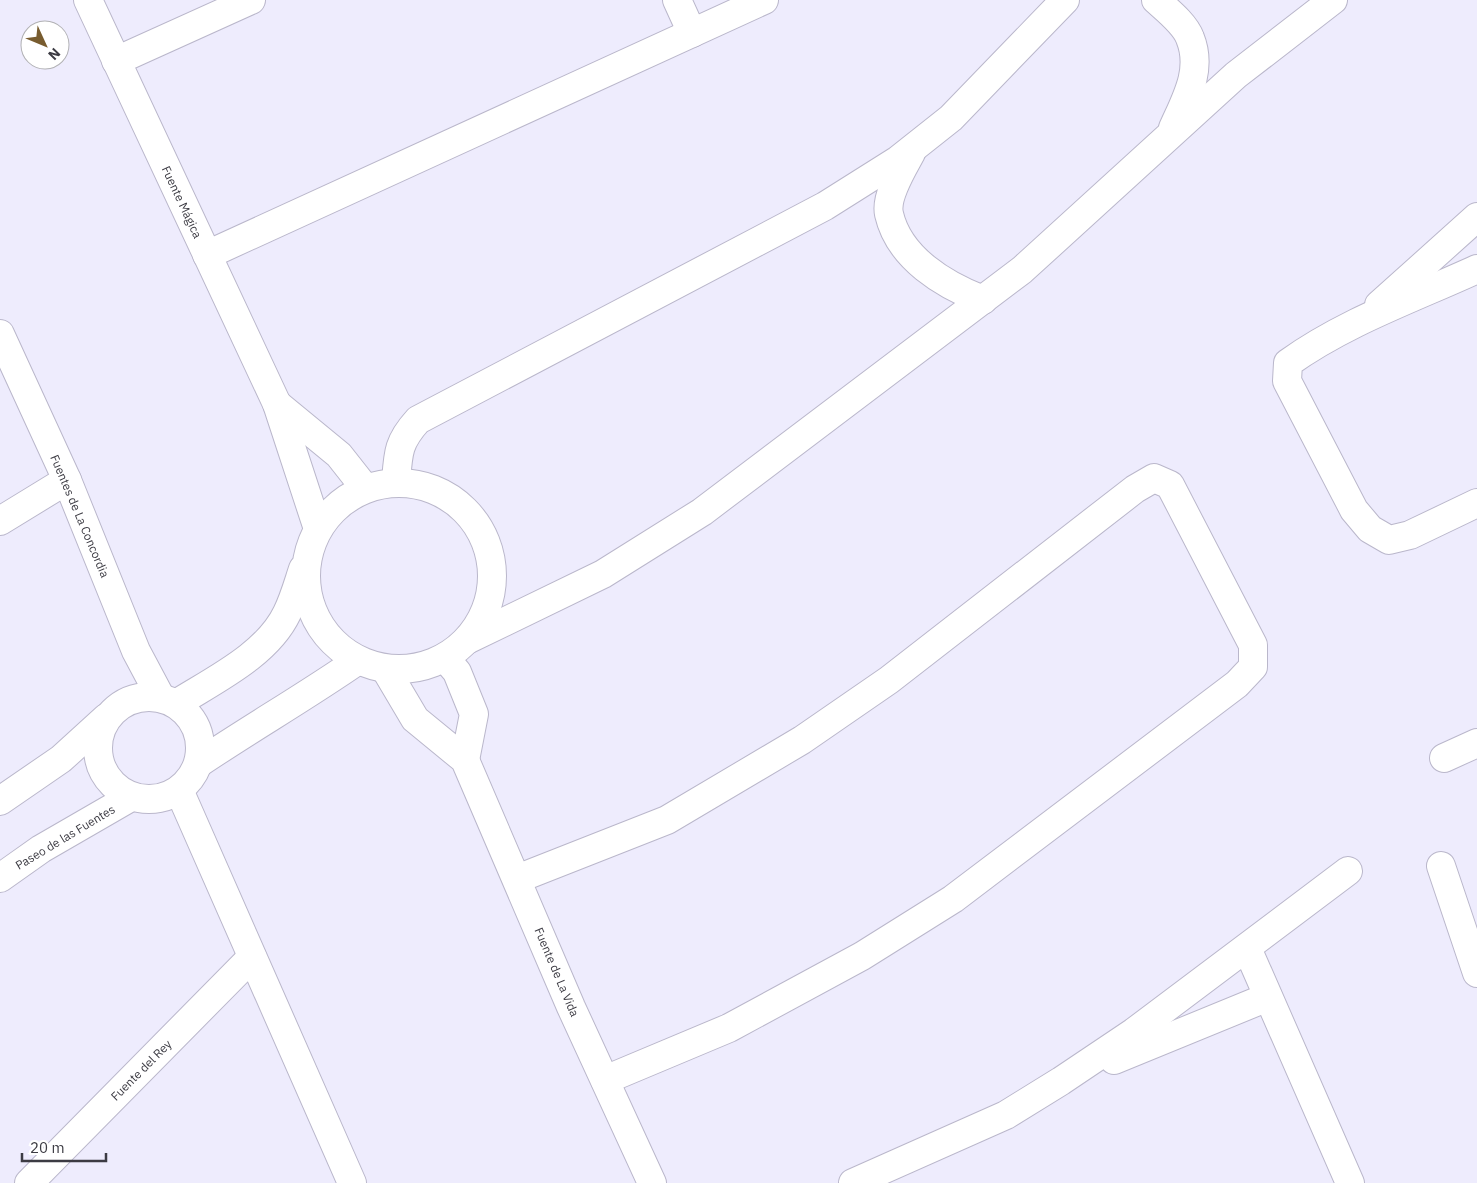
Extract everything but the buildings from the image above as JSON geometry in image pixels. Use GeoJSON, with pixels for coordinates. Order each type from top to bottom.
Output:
{"type":"FeatureCollection","features":[{"type":"Feature","properties":{"kind":"street","name":"Fuente Mágica"},"geometry":{"type":"LineString","coordinates":[[88,0],[277,404],[318,529]]}},
{"type":"Feature","properties":{"kind":"street"},"geometry":{"type":"LineString","coordinates":[[116,61],[251,0]]}},
{"type":"Feature","properties":{"kind":"street"},"geometry":{"type":"LineString","coordinates":[[677,0],[692,33]]}},
{"type":"Feature","properties":{"kind":"street"},"geometry":{"type":"LineString","coordinates":[[207,255],[764,0]]}},
{"type":"Feature","properties":{"kind":"street"},"geometry":{"type":"LineString","coordinates":[[396,482],[398,449],[406,433],[418,420],[825,206],[898,160],[951,118],[1065,0]]}},
{"type":"Feature","properties":{"kind":"street"},"geometry":{"type":"LineString","coordinates":[[1041,25],[1087,0]]}},
{"type":"Feature","properties":{"kind":"street"},"geometry":{"type":"LineString","coordinates":[[1156,0],[1190,36],[1195,61],[1192,84],[1168,138]]}},
{"type":"Feature","properties":{"kind":"street"},"geometry":{"type":"LineString","coordinates":[[306,559],[305,589],[314,618],[332,643],[357,661],[386,670],[416,668],[445,658],[469,639],[603,574],[702,512],[1022,270],[1236,75],[1333,0]]}},
{"type":"Feature","properties":{"kind":"street"},"geometry":{"type":"LineString","coordinates":[[914,147],[895,183],[889,213],[901,240],[916,260],[933,274],[958,290],[983,300]]}},
{"type":"Feature","properties":{"kind":"street"},"geometry":{"type":"LineString","coordinates":[[1359,322],[1477,217]]}},
{"type":"Feature","properties":{"kind":"street"},"geometry":{"type":"LineString","coordinates":[[1477,269],[1359,322],[1309,348],[1288,363],[1287,381],[1354,510],[1370,529],[1388,540],[1410,535],[1477,503]]}},
{"type":"Feature","properties":{"kind":"street","name":"Fuentes de La Concordia"},"geometry":{"type":"LineString","coordinates":[[0,334],[67,480],[136,651],[168,701]]}},
{"type":"Feature","properties":{"kind":"street","name":"Fuente Mágica"},"geometry":{"type":"LineString","coordinates":[[277,404],[320,438],[339,456],[365,488]]}},
{"type":"Feature","properties":{"kind":"street"},"geometry":{"type":"LineString","coordinates":[[517,879],[667,820],[802,740],[889,680],[1135,488],[1154,478],[1170,485],[1253,645],[1253,667],[1237,684],[953,899],[862,956],[729,1028],[605,1080]]}},
{"type":"Feature","properties":{"kind":"street"},"geometry":{"type":"LineString","coordinates":[[0,521],[67,480]]}},
{"type":"Feature","properties":{"kind":"street"},"geometry":{"type":"LineString","coordinates":[[168,701],[239,664],[266,642],[287,614],[318,529],[338,504],[365,488],[396,482],[427,486],[456,501],[477,524],[490,552],[492,583],[485,612],[469,639]]}},
{"type":"Feature","properties":{"kind":"street"},"geometry":{"type":"LineString","coordinates":[[445,658],[457,672],[474,714],[465,760]]}},
{"type":"Feature","properties":{"kind":"street"},"geometry":{"type":"LineString","coordinates":[[198,763],[274,713],[308,695],[357,661]]}},
{"type":"Feature","properties":{"kind":"street","name":"Fuente de La Vida"},"geometry":{"type":"LineString","coordinates":[[386,670],[415,719],[465,760],[652,1183]]}},
{"type":"Feature","properties":{"kind":"street"},"geometry":{"type":"LineString","coordinates":[[0,801],[60,759],[113,712],[127,702],[144,697],[168,701],[189,715],[198,730],[201,746],[198,763],[191,778],[179,790],[164,798],[148,800],[131,797],[116,788],[105,775],[99,759],[98,742],[113,712]]}},
{"type":"Feature","properties":{"kind":"street"},"geometry":{"type":"LineString","coordinates":[[1444,758],[1477,743]]}},
{"type":"Feature","properties":{"kind":"street"},"geometry":{"type":"LineString","coordinates":[[179,790],[252,958],[344,1179]]}},
{"type":"Feature","properties":{"kind":"street","name":"Paseo de las Fuentes"},"geometry":{"type":"LineString","coordinates":[[0,878],[41,849],[131,797]]}},
{"type":"Feature","properties":{"kind":"street"},"geometry":{"type":"LineString","coordinates":[[1440,866],[1477,974]]}},
{"type":"Feature","properties":{"kind":"street"},"geometry":{"type":"LineString","coordinates":[[853,1183],[1006,1115],[1061,1081],[1134,1032],[1348,871]]}},
{"type":"Feature","properties":{"kind":"street"},"geometry":{"type":"LineString","coordinates":[[1246,948],[1350,1183]]}},
{"type":"Feature","properties":{"kind":"street","name":"Fuente del Rey"},"geometry":{"type":"LineString","coordinates":[[29,1183],[252,958]]}},
{"type":"Feature","properties":{"kind":"street"},"geometry":{"type":"LineString","coordinates":[[1061,1081],[1268,997]]}}]}
